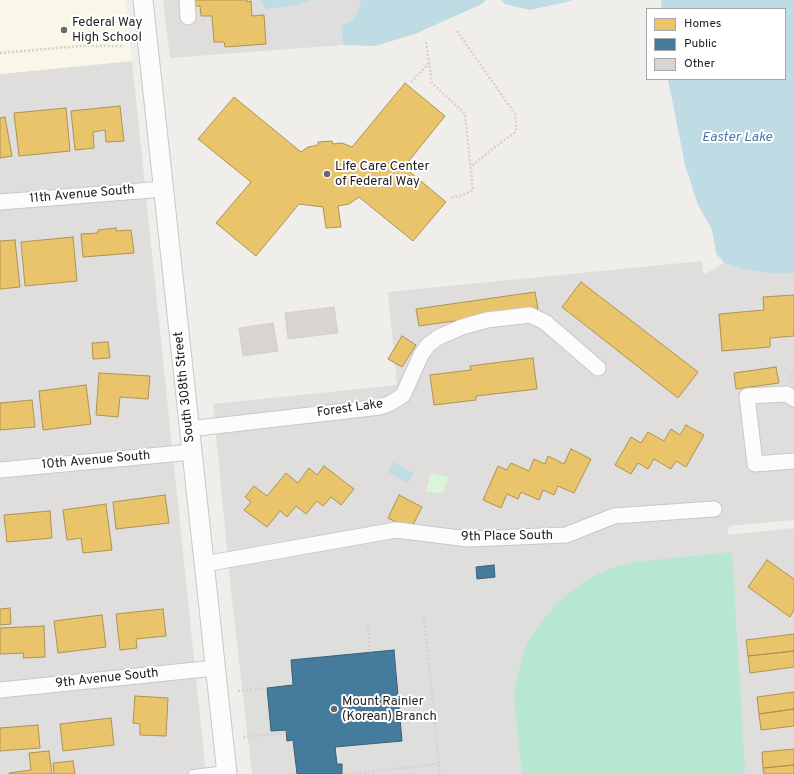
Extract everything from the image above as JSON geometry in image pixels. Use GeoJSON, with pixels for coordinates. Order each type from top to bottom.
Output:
{"type":"FeatureCollection","features":[{"type":"Feature","properties":{"kind":"street","name":"South 308th Street"},"geometry":{"type":"LineString","coordinates":[[143,0],[226,772]]}},
{"type":"Feature","properties":{"kind":"street"},"geometry":{"type":"LineString","coordinates":[[187,0],[188,17]]}},
{"type":"Feature","properties":{"kind":"street","name":"11th Avenue South"},"geometry":{"type":"LineString","coordinates":[[0,202],[164,189]]}},
{"type":"Feature","properties":{"kind":"street","name":"Forest Lake"},"geometry":{"type":"LineString","coordinates":[[189,430],[380,407],[391,403],[403,395],[421,355],[428,345],[439,337],[462,327],[487,320],[530,315],[545,322],[598,368]]}},
{"type":"Feature","properties":{"kind":"street"},"geometry":{"type":"LineString","coordinates":[[794,399],[787,394],[747,396],[754,464],[794,461]]}},
{"type":"Feature","properties":{"kind":"street","name":"10th Avenue South"},"geometry":{"type":"LineString","coordinates":[[0,470],[192,452]]}},
{"type":"Feature","properties":{"kind":"street","name":"9th Place South"},"geometry":{"type":"LineString","coordinates":[[204,564],[396,530],[468,540],[566,535],[614,516],[714,509]]}},
{"type":"Feature","properties":{"kind":"street","name":"9th Avenue South"},"geometry":{"type":"LineString","coordinates":[[0,690],[215,668]]}},
{"type":"Feature","properties":{"kind":"lane"},"geometry":{"type":"LineString","coordinates":[[193,774],[226,772]]}},
{"type":"Feature","properties":{"kind":"path"},"geometry":{"type":"LineString","coordinates":[[456,31],[515,114],[517,128],[514,133],[486,153],[470,168]]}},
{"type":"Feature","properties":{"kind":"path"},"geometry":{"type":"LineString","coordinates":[[426,42],[432,83],[466,114],[473,190],[463,196],[450,198]]}},
{"type":"Feature","properties":{"kind":"path"},"geometry":{"type":"LineString","coordinates":[[0,53],[80,46],[124,46]]}},
{"type":"Feature","properties":{"kind":"path"},"geometry":{"type":"LineString","coordinates":[[411,82],[429,63]]}},
{"type":"Feature","properties":{"kind":"path"},"geometry":{"type":"LineString","coordinates":[[424,618],[440,774]]}},
{"type":"Feature","properties":{"kind":"path"},"geometry":{"type":"LineString","coordinates":[[368,625],[370,653]]}},
{"type":"Feature","properties":{"kind":"path"},"geometry":{"type":"LineString","coordinates":[[238,691],[267,688]]}},
{"type":"Feature","properties":{"kind":"path"},"geometry":{"type":"LineString","coordinates":[[243,737],[286,733]]}},
{"type":"Feature","properties":{"kind":"path"},"geometry":{"type":"LineString","coordinates":[[349,774],[439,764]]}},
{"type":"Feature","properties":{"kind":"shaded area","name":"Federal Way High School"},"geometry":{"type":"Polygon","coordinates":[[[0,0],[125,0],[132,61],[0,74],[0,0]]]}},
{"type":"Feature","properties":{"kind":"shaded area"},"geometry":{"type":"Polygon","coordinates":[[[163,0],[260,0],[265,9],[294,6],[312,0],[361,0],[361,4],[351,21],[341,26],[343,45],[170,58],[163,0]]]}},
{"type":"Feature","properties":{"kind":"shaded area"},"geometry":{"type":"Polygon","coordinates":[[[132,61],[206,774],[0,774],[0,74],[132,61]]]}},
{"type":"Feature","properties":{"kind":"shaded area"},"geometry":{"type":"Polygon","coordinates":[[[702,261],[704,275],[724,263],[742,269],[766,273],[794,273],[794,520],[729,526],[727,535],[231,591],[213,404],[397,385],[388,292],[702,261]]]}},
{"type":"Feature","properties":{"kind":"shaded area"},"geometry":{"type":"Polygon","coordinates":[[[794,528],[794,774],[754,774],[727,535],[794,528]]]}},
{"type":"Feature","properties":{"kind":"shaded area"},"geometry":{"type":"Polygon","coordinates":[[[727,535],[754,774],[252,774],[231,591],[727,535]]]}},
{"type":"Feature","properties":{"kind":"green space"},"geometry":{"type":"Polygon","coordinates":[[[431,473],[448,477],[443,493],[426,492],[431,473]]]}},
{"type":"Feature","properties":{"kind":"green space"},"geometry":{"type":"Polygon","coordinates":[[[732,552],[745,772],[743,774],[522,774],[514,698],[517,678],[525,649],[532,635],[552,609],[579,585],[612,568],[634,562],[732,552]]]}},
{"type":"Feature","properties":{"kind":"water"},"geometry":{"type":"Polygon","coordinates":[[[260,0],[312,0],[294,6],[265,9],[260,0]]]}},
{"type":"Feature","properties":{"kind":"water"},"geometry":{"type":"Polygon","coordinates":[[[361,0],[486,0],[482,4],[415,34],[375,46],[343,45],[341,26],[351,21],[357,13],[361,0]]]}},
{"type":"Feature","properties":{"kind":"water"},"geometry":{"type":"Polygon","coordinates":[[[501,0],[572,0],[530,10],[505,4],[501,0]]]}},
{"type":"Feature","properties":{"kind":"water","name":"Easter Lake"},"geometry":{"type":"Polygon","coordinates":[[[661,0],[794,0],[794,273],[766,273],[742,269],[724,263],[716,253],[712,230],[698,205],[685,165],[668,80],[786,80],[786,8],[662,8],[661,0]]]}},
{"type":"Feature","properties":{"kind":"water"},"geometry":{"type":"Polygon","coordinates":[[[393,462],[413,473],[408,483],[388,472],[393,462]]]}},
{"type":"Feature","properties":{"kind":"building: Homes"},"geometry":{"type":"Polygon","coordinates":[[[195,0],[251,1],[252,16],[264,15],[266,44],[225,47],[224,42],[214,42],[212,16],[201,16],[200,6],[195,6],[195,0]]]}},
{"type":"Feature","properties":{"kind":"building: Homes","name":"Life Care Center of Federal Way"},"geometry":{"type":"Polygon","coordinates":[[[405,83],[445,116],[404,167],[446,202],[413,241],[359,197],[349,204],[338,206],[341,227],[326,228],[323,207],[299,204],[256,256],[216,223],[251,182],[198,139],[234,97],[301,152],[308,147],[318,145],[318,142],[332,141],[333,144],[342,143],[352,147],[405,83]]]}},
{"type":"Feature","properties":{"kind":"building: Homes"},"geometry":{"type":"Polygon","coordinates":[[[120,106],[124,141],[106,142],[105,130],[93,132],[94,148],[75,150],[71,111],[120,106]]]}},
{"type":"Feature","properties":{"kind":"building: Homes"},"geometry":{"type":"Polygon","coordinates":[[[66,108],[70,151],[19,156],[14,113],[66,108]]]}},
{"type":"Feature","properties":{"kind":"building: Homes"},"geometry":{"type":"Polygon","coordinates":[[[5,117],[12,156],[0,158],[0,118],[5,117]]]}},
{"type":"Feature","properties":{"kind":"building: Homes"},"geometry":{"type":"Polygon","coordinates":[[[116,228],[116,231],[131,230],[134,253],[83,257],[81,234],[98,233],[98,230],[116,228]]]}},
{"type":"Feature","properties":{"kind":"building: Homes"},"geometry":{"type":"Polygon","coordinates":[[[73,237],[77,281],[25,286],[21,242],[73,237]]]}},
{"type":"Feature","properties":{"kind":"building: Homes"},"geometry":{"type":"Polygon","coordinates":[[[15,240],[20,287],[0,289],[0,241],[15,240]]]}},
{"type":"Feature","properties":{"kind":"building: Homes"},"geometry":{"type":"Polygon","coordinates":[[[581,282],[698,372],[678,398],[562,307],[581,282]]]}},
{"type":"Feature","properties":{"kind":"building: Homes"},"geometry":{"type":"Polygon","coordinates":[[[535,292],[538,309],[419,326],[416,309],[535,292]]]}},
{"type":"Feature","properties":{"kind":"building: Homes"},"geometry":{"type":"Polygon","coordinates":[[[794,295],[794,336],[770,338],[770,347],[722,351],[719,314],[764,310],[763,297],[794,295]]]}},
{"type":"Feature","properties":{"kind":"building: Homes"},"geometry":{"type":"Polygon","coordinates":[[[402,336],[416,345],[402,367],[388,359],[402,336]]]}},
{"type":"Feature","properties":{"kind":"building: Homes"},"geometry":{"type":"Polygon","coordinates":[[[108,342],[110,358],[93,359],[92,343],[108,342]]]}},
{"type":"Feature","properties":{"kind":"building: Homes"},"geometry":{"type":"Polygon","coordinates":[[[533,358],[537,389],[476,396],[476,400],[434,405],[430,375],[471,370],[470,366],[533,358]]]}},
{"type":"Feature","properties":{"kind":"building: Homes"},"geometry":{"type":"Polygon","coordinates":[[[776,367],[779,383],[736,389],[734,373],[776,367]]]}},
{"type":"Feature","properties":{"kind":"building: Homes"},"geometry":{"type":"Polygon","coordinates":[[[99,373],[150,376],[148,399],[120,397],[118,417],[96,415],[99,373]]]}},
{"type":"Feature","properties":{"kind":"building: Homes"},"geometry":{"type":"Polygon","coordinates":[[[86,385],[91,424],[43,430],[39,391],[86,385]]]}},
{"type":"Feature","properties":{"kind":"building: Homes"},"geometry":{"type":"Polygon","coordinates":[[[32,400],[35,427],[0,430],[0,403],[32,400]]]}},
{"type":"Feature","properties":{"kind":"building: Homes"},"geometry":{"type":"Polygon","coordinates":[[[686,425],[704,435],[686,467],[676,461],[671,469],[654,459],[648,469],[638,463],[631,474],[615,465],[631,437],[641,443],[648,432],[664,441],[671,429],[680,435],[686,425]]]}},
{"type":"Feature","properties":{"kind":"building: Homes"},"geometry":{"type":"Polygon","coordinates":[[[571,449],[591,459],[574,493],[558,486],[554,495],[543,490],[539,500],[521,492],[518,499],[507,494],[501,508],[483,500],[498,466],[507,470],[511,463],[529,471],[534,459],[545,464],[548,456],[564,464],[571,449]]]}},
{"type":"Feature","properties":{"kind":"building: Homes"},"geometry":{"type":"Polygon","coordinates":[[[324,466],[354,489],[341,505],[331,497],[323,506],[317,501],[306,514],[296,506],[287,517],[280,511],[267,527],[244,510],[251,502],[245,497],[254,486],[267,496],[286,473],[298,483],[309,468],[317,475],[324,466]]]}},
{"type":"Feature","properties":{"kind":"building: Homes"},"geometry":{"type":"Polygon","coordinates":[[[165,495],[169,523],[116,529],[113,502],[165,495]]]}},
{"type":"Feature","properties":{"kind":"building: Homes"},"geometry":{"type":"Polygon","coordinates":[[[399,495],[422,507],[411,529],[388,518],[399,495]]]}},
{"type":"Feature","properties":{"kind":"building: Homes"},"geometry":{"type":"Polygon","coordinates":[[[106,504],[112,550],[83,553],[81,538],[67,540],[63,510],[106,504]]]}},
{"type":"Feature","properties":{"kind":"building: Homes"},"geometry":{"type":"Polygon","coordinates":[[[50,511],[52,538],[7,542],[4,515],[50,511]]]}},
{"type":"Feature","properties":{"kind":"building: Homes"},"geometry":{"type":"Polygon","coordinates":[[[767,560],[794,579],[794,610],[790,617],[748,587],[767,560]]]}},
{"type":"Feature","properties":{"kind":"building: Homes"},"geometry":{"type":"Polygon","coordinates":[[[10,608],[11,624],[0,625],[0,609],[10,608]]]}},
{"type":"Feature","properties":{"kind":"building: Homes"},"geometry":{"type":"Polygon","coordinates":[[[163,609],[166,636],[136,639],[137,648],[120,650],[116,614],[163,609]]]}},
{"type":"Feature","properties":{"kind":"building: Homes"},"geometry":{"type":"Polygon","coordinates":[[[102,615],[106,647],[58,653],[54,621],[102,615]]]}},
{"type":"Feature","properties":{"kind":"building: Homes"},"geometry":{"type":"Polygon","coordinates":[[[44,626],[45,657],[23,658],[24,653],[0,654],[0,628],[44,626]]]}},
{"type":"Feature","properties":{"kind":"building: Homes"},"geometry":{"type":"Polygon","coordinates":[[[794,634],[794,651],[748,656],[746,640],[794,634]]]}},
{"type":"Feature","properties":{"kind":"building: Homes"},"geometry":{"type":"Polygon","coordinates":[[[794,651],[794,667],[750,673],[748,656],[794,651]]]}},
{"type":"Feature","properties":{"kind":"building: Homes"},"geometry":{"type":"Polygon","coordinates":[[[794,692],[794,709],[759,714],[757,697],[794,692]]]}},
{"type":"Feature","properties":{"kind":"building: Homes"},"geometry":{"type":"Polygon","coordinates":[[[135,696],[168,698],[166,736],[140,735],[140,724],[133,723],[135,696]]]}},
{"type":"Feature","properties":{"kind":"building: Homes"},"geometry":{"type":"Polygon","coordinates":[[[794,709],[794,726],[761,730],[759,714],[794,709]]]}},
{"type":"Feature","properties":{"kind":"building: Homes"},"geometry":{"type":"Polygon","coordinates":[[[111,718],[114,745],[63,751],[60,724],[111,718]]]}},
{"type":"Feature","properties":{"kind":"building: Homes"},"geometry":{"type":"Polygon","coordinates":[[[38,725],[40,748],[0,751],[0,728],[38,725]]]}},
{"type":"Feature","properties":{"kind":"building: Homes"},"geometry":{"type":"Polygon","coordinates":[[[794,749],[794,765],[763,768],[762,752],[794,749]]]}},
{"type":"Feature","properties":{"kind":"building: Homes"},"geometry":{"type":"Polygon","coordinates":[[[49,751],[52,774],[9,774],[31,770],[29,753],[49,751]]]}},
{"type":"Feature","properties":{"kind":"building: Homes"},"geometry":{"type":"Polygon","coordinates":[[[73,761],[75,774],[54,774],[53,763],[73,761]]]}},
{"type":"Feature","properties":{"kind":"building: Homes"},"geometry":{"type":"Polygon","coordinates":[[[794,765],[794,774],[764,774],[763,768],[794,765]]]}},
{"type":"Feature","properties":{"kind":"building: Public"},"geometry":{"type":"Polygon","coordinates":[[[494,565],[495,577],[477,579],[476,567],[494,565]]]}},
{"type":"Feature","properties":{"kind":"building: Public","name":"Mount Rainier (Korean) Branch"},"geometry":{"type":"Polygon","coordinates":[[[394,650],[402,741],[335,747],[337,764],[342,764],[342,774],[297,774],[293,740],[287,741],[286,730],[271,731],[267,688],[293,685],[291,660],[394,650]]]}},
{"type":"Feature","properties":{"kind":"building: Other"},"geometry":{"type":"Polygon","coordinates":[[[334,307],[338,333],[288,339],[285,313],[334,307]]]}},
{"type":"Feature","properties":{"kind":"building: Other"},"geometry":{"type":"Polygon","coordinates":[[[273,323],[278,351],[243,356],[239,328],[273,323]]]}},
{"type":"Feature","properties":{"kind":"place","name":"Federal Way High School"},"geometry":{"type":"Point","coordinates":[64,30]}},
{"type":"Feature","properties":{"kind":"place","name":"Life Care Center of Federal Way"},"geometry":{"type":"Point","coordinates":[327,174]}},
{"type":"Feature","properties":{"kind":"place","name":"Mount Rainier (Korean) Branch"},"geometry":{"type":"Point","coordinates":[334,709]}}]}
